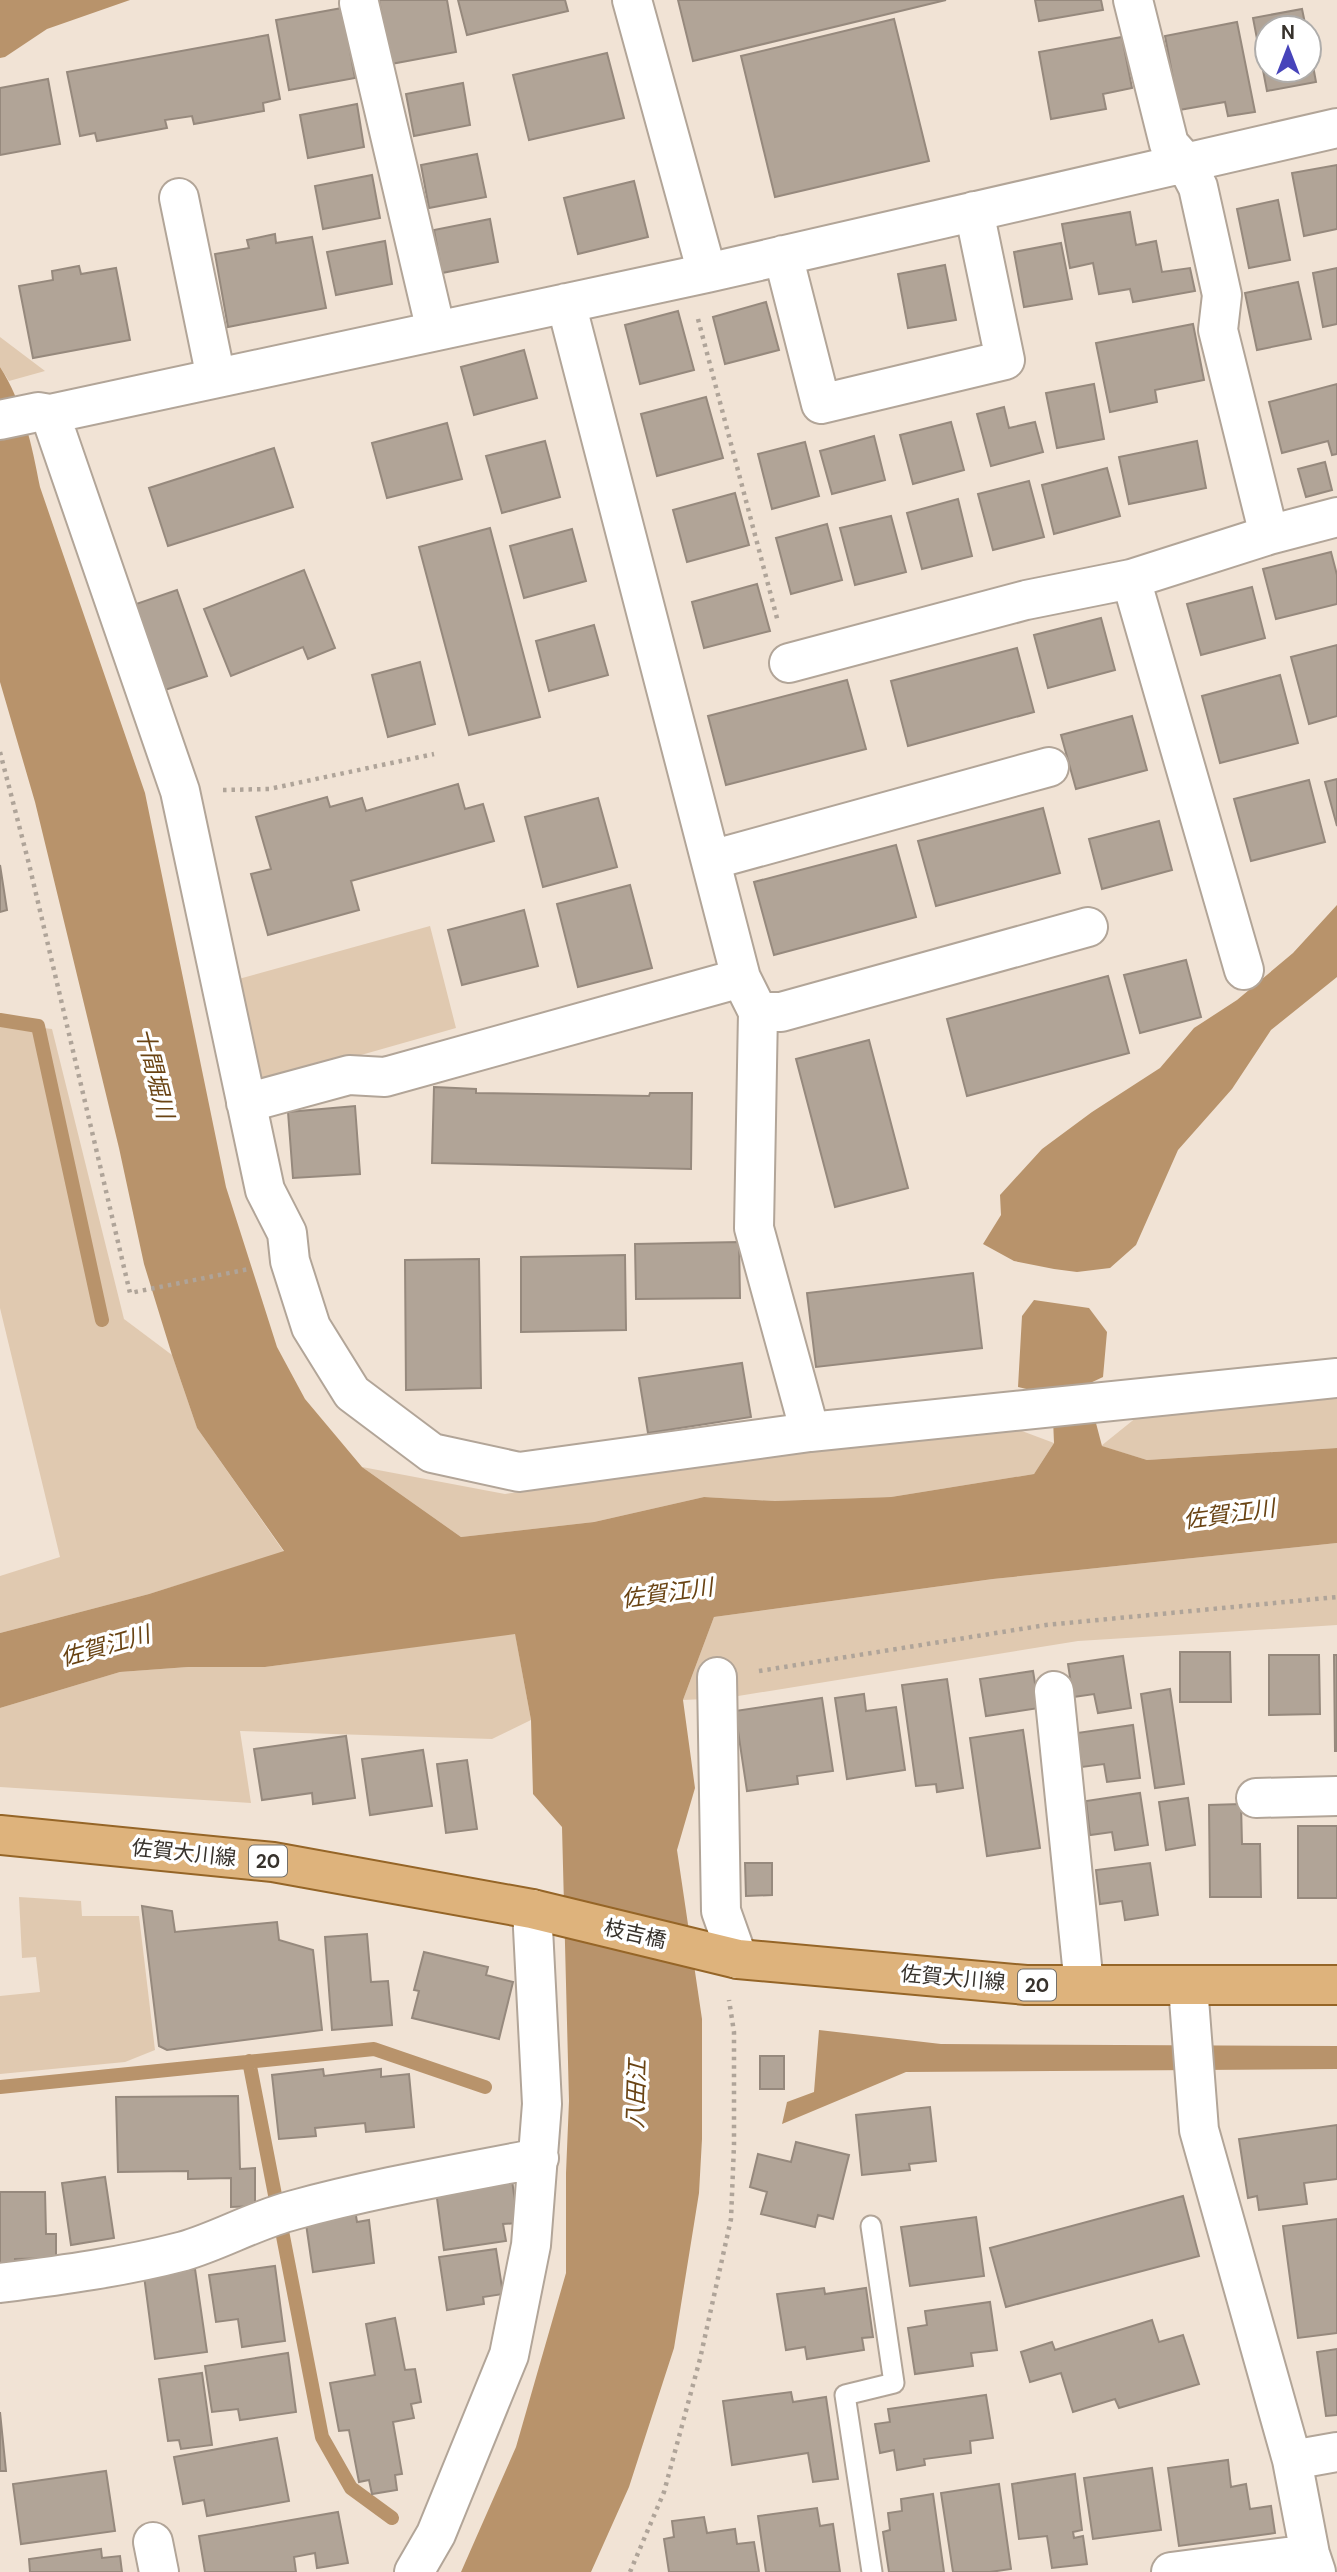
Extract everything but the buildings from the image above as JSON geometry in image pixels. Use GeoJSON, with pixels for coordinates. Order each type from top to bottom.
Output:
{"type":"FeatureCollection","features":[{"type":"Feature","properties":{"kind":"main road","name":"佐賀大川線"},"geometry":{"type":"LineString","coordinates":[[0,1835],[273,1862],[532,1909]]}},
{"type":"Feature","properties":{"kind":"main road","name":"枝吉橋"},"geometry":{"type":"LineString","coordinates":[[532,1909],[738,1959]]}},
{"type":"Feature","properties":{"kind":"main road","name":"佐賀大川線"},"geometry":{"type":"LineString","coordinates":[[738,1959],[1026,1985],[1337,1986]]}},
{"type":"Feature","properties":{"kind":"street"},"geometry":{"type":"LineString","coordinates":[[632,0],[707,273]]}},
{"type":"Feature","properties":{"kind":"street"},"geometry":{"type":"LineString","coordinates":[[1133,0],[1169,144],[1185,162],[1198,187],[1222,295],[1218,330],[1269,534]]}},
{"type":"Feature","properties":{"kind":"street"},"geometry":{"type":"LineString","coordinates":[[359,3],[436,331]]}},
{"type":"Feature","properties":{"kind":"street"},"geometry":{"type":"LineString","coordinates":[[0,420],[216,378],[707,273],[1337,128]]}},
{"type":"Feature","properties":{"kind":"street"},"geometry":{"type":"LineString","coordinates":[[179,198],[216,378]]}},
{"type":"Feature","properties":{"kind":"street"},"geometry":{"type":"LineString","coordinates":[[783,255],[821,404],[1006,360],[974,211]]}},
{"type":"Feature","properties":{"kind":"street"},"geometry":{"type":"LineString","coordinates":[[566,303],[741,978],[758,1012],[754,1228],[810,1432]]}},
{"type":"Feature","properties":{"kind":"street"},"geometry":{"type":"LineString","coordinates":[[44,413],[180,791],[264,1190],[287,1233],[290,1261],[311,1327],[352,1393],[432,1453],[519,1472],[810,1432],[1337,1378]]}},
{"type":"Feature","properties":{"kind":"street"},"geometry":{"type":"LineString","coordinates":[[789,663],[1026,600],[1131,579],[1269,534],[1337,517]]}},
{"type":"Feature","properties":{"kind":"street"},"geometry":{"type":"LineString","coordinates":[[1131,579],[1244,970]]}},
{"type":"Feature","properties":{"kind":"street"},"geometry":{"type":"LineString","coordinates":[[711,860],[1049,767]]}},
{"type":"Feature","properties":{"kind":"street"},"geometry":{"type":"LineString","coordinates":[[758,1012],[781,1012],[1088,927]]}},
{"type":"Feature","properties":{"kind":"street"},"geometry":{"type":"LineString","coordinates":[[246,1103],[349,1074],[385,1077],[741,978]]}},
{"type":"Feature","properties":{"kind":"street"},"geometry":{"type":"LineString","coordinates":[[717,1677],[721,1911],[738,1959]]}},
{"type":"Feature","properties":{"kind":"street"},"geometry":{"type":"LineString","coordinates":[[1054,1691],[1084,1985]]}},
{"type":"Feature","properties":{"kind":"street"},"geometry":{"type":"LineString","coordinates":[[1256,1798],[1337,1796]]}},
{"type":"Feature","properties":{"kind":"street"},"geometry":{"type":"LineString","coordinates":[[414,2572],[436,2534],[509,2355],[531,2245],[542,2104],[532,1909]]}},
{"type":"Feature","properties":{"kind":"street"},"geometry":{"type":"LineString","coordinates":[[1171,2572],[1313,2563],[1292,2460],[1199,2130],[1188,1986]]}},
{"type":"Feature","properties":{"kind":"street"},"geometry":{"type":"LineString","coordinates":[[0,2283],[115,2267],[175,2253],[279,2214],[429,2179],[539,2158]]}},
{"type":"Feature","properties":{"kind":"street"},"geometry":{"type":"LineString","coordinates":[[1292,2460],[1337,2452]]}},
{"type":"Feature","properties":{"kind":"lane"},"geometry":{"type":"LineString","coordinates":[[871,2226],[894,2383],[845,2395],[872,2572]]}},
{"type":"Feature","properties":{"kind":"path"},"geometry":{"type":"LineString","coordinates":[[707,273],[694,300],[789,663]]}},
{"type":"Feature","properties":{"kind":"path"},"geometry":{"type":"LineString","coordinates":[[0,752],[29,863],[130,1293],[290,1261]]}},
{"type":"Feature","properties":{"kind":"path"},"geometry":{"type":"LineString","coordinates":[[180,791],[269,789],[434,754]]}},
{"type":"Feature","properties":{"kind":"path"},"geometry":{"type":"LineString","coordinates":[[717,1677],[1046,1625],[1337,1597]]}},
{"type":"Feature","properties":{"kind":"path"},"geometry":{"type":"LineString","coordinates":[[630,2572],[664,2492],[700,2360],[731,2219],[734,2032],[729,2001],[738,1959]]}},
{"type":"Feature","properties":{"kind":"shaded area"},"geometry":{"type":"Polygon","coordinates":[[[0,337],[45,371],[9,381],[0,367],[0,337]]]}},
{"type":"Feature","properties":{"kind":"shaded area"},"geometry":{"type":"Polygon","coordinates":[[[430,926],[456,1028],[259,1084],[235,980],[430,926]]]}},
{"type":"Feature","properties":{"kind":"shaded area"},"geometry":{"type":"Polygon","coordinates":[[[0,1023],[52,1029],[124,1319],[172,1355],[197,1428],[284,1552],[149,1594],[0,1633],[0,1576],[60,1557],[0,1308],[0,1023]]]}},
{"type":"Feature","properties":{"kind":"shaded area"},"geometry":{"type":"Polygon","coordinates":[[[1337,1393],[1337,1448],[1147,1460],[1101,1446],[1137,1417],[1337,1393]]]}},
{"type":"Feature","properties":{"kind":"shaded area"},"geometry":{"type":"Polygon","coordinates":[[[1006,1425],[1054,1443],[1034,1474],[891,1497],[775,1501],[704,1497],[594,1522],[461,1537],[362,1467],[505,1494],[1006,1425]]]}},
{"type":"Feature","properties":{"kind":"shaded area"},"geometry":{"type":"Polygon","coordinates":[[[1337,1543],[1337,1625],[1078,1641],[726,1698],[683,1700],[714,1617],[993,1579],[1337,1543]]]}},
{"type":"Feature","properties":{"kind":"shaded area"},"geometry":{"type":"Polygon","coordinates":[[[515,1633],[531,1720],[492,1739],[240,1731],[251,1803],[0,1787],[0,1708],[120,1672],[188,1667],[265,1667],[515,1633]]]}},
{"type":"Feature","properties":{"kind":"shaded area"},"geometry":{"type":"Polygon","coordinates":[[[19,1897],[81,1901],[82,1916],[139,1916],[155,2050],[125,2062],[0,2074],[0,1996],[40,1992],[36,1957],[22,1958],[19,1897]]]}},
{"type":"Feature","properties":{"kind":"water"},"geometry":{"type":"Polygon","coordinates":[[[0,0],[130,0],[47,29],[0,58],[0,0]]]}},
{"type":"Feature","properties":{"kind":"water"},"geometry":{"type":"Polygon","coordinates":[[[0,367],[21,410],[40,487],[145,793],[226,1187],[277,1347],[305,1399],[362,1467],[461,1537],[594,1522],[704,1497],[775,1501],[891,1497],[1034,1474],[1054,1443],[1052,1395],[1018,1387],[1022,1316],[1034,1300],[1089,1308],[1107,1332],[1103,1377],[1086,1385],[1102,1446],[1147,1460],[1337,1448],[1337,1543],[993,1579],[714,1617],[683,1700],[695,1788],[677,1850],[702,2019],[699,2193],[674,2348],[629,2487],[591,2572],[461,2572],[516,2447],[566,2273],[569,2101],[562,1827],[533,1794],[531,1720],[515,1634],[265,1667],[188,1667],[120,1672],[0,1708],[0,1633],[149,1594],[284,1551],[197,1428],[172,1355],[144,1264],[119,1148],[35,802],[0,682],[0,367]]]}},
{"type":"Feature","properties":{"kind":"water"},"geometry":{"type":"Polygon","coordinates":[[[1337,905],[1337,977],[1271,1030],[1232,1089],[1178,1150],[1136,1245],[1110,1268],[1077,1272],[1014,1261],[983,1244],[1001,1215],[1000,1195],[1042,1149],[1092,1112],[1160,1068],[1194,1028],[1237,1000],[1293,953],[1337,905]]]}},
{"type":"Feature","properties":{"kind":"water"},"geometry":{"type":"Polygon","coordinates":[[[819,2030],[941,2044],[1337,2046],[1337,2069],[906,2072],[782,2124],[787,2102],[814,2092],[819,2030]]]}},
{"type":"Feature","properties":{"kind":"waterway"},"geometry":{"type":"LineString","coordinates":[[0,1020],[38,1026],[102,1320]]}},
{"type":"Feature","properties":{"kind":"waterway"},"geometry":{"type":"LineString","coordinates":[[0,2087],[374,2049],[485,2087]]}},
{"type":"Feature","properties":{"kind":"waterway"},"geometry":{"type":"LineString","coordinates":[[249,2061],[322,2437],[351,2488],[392,2518]]}},
{"type":"Feature","properties":{"kind":"water label","name":"十間堀川"},"geometry":{"type":"Point","coordinates":[155,1073]}},
{"type":"Feature","properties":{"kind":"water label","name":"佐賀江川"},"geometry":{"type":"Point","coordinates":[1229,1514]}},
{"type":"Feature","properties":{"kind":"water label","name":"佐賀江川"},"geometry":{"type":"Point","coordinates":[667,1593]}},
{"type":"Feature","properties":{"kind":"water label","name":"佐賀江川"},"geometry":{"type":"Point","coordinates":[105,1646]}},
{"type":"Feature","properties":{"kind":"water label","name":"八田江"},"geometry":{"type":"Point","coordinates":[636,2094]}}]}
